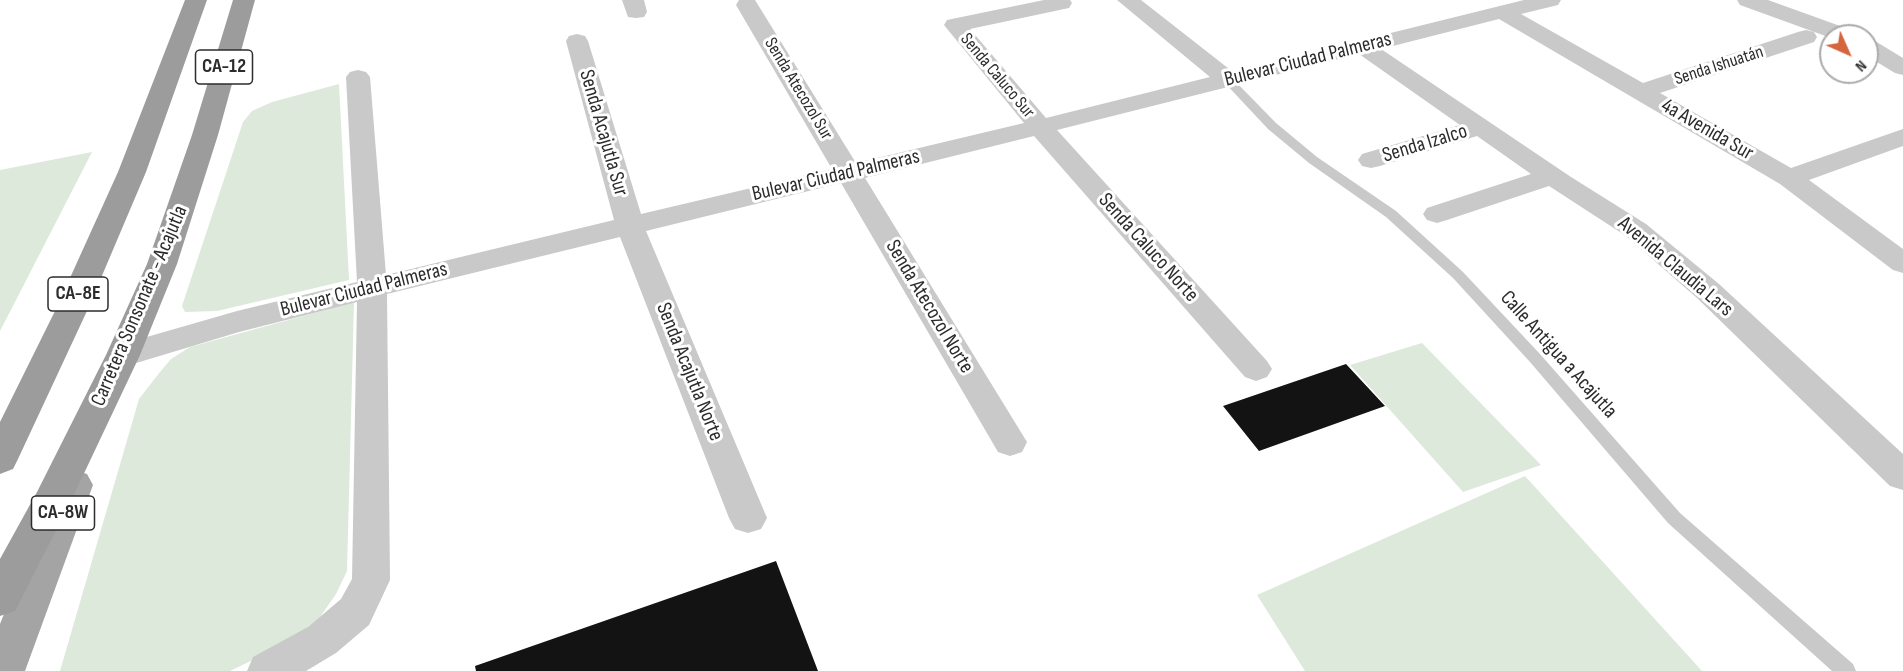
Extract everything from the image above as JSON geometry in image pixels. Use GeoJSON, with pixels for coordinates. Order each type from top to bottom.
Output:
{"type":"FeatureCollection","features":[{"type":"Feature","properties":{"kind":"highway","name":"CA-12"},"geometry":{"type":"LineString","coordinates":[[150,126],[196,0]]}},
{"type":"Feature","properties":{"kind":"highway","name":"Carretera Sonsonate - Acajutla"},"geometry":{"type":"LineString","coordinates":[[0,598],[51,503],[123,356],[162,264],[205,135],[244,0]]}},
{"type":"Feature","properties":{"kind":"highway","name":"CA-8E"},"geometry":{"type":"LineString","coordinates":[[0,459],[71,311],[150,126]]}},
{"type":"Feature","properties":{"kind":"main road","name":"CA-8W"},"geometry":{"type":"LineString","coordinates":[[3,671],[123,356]]}},
{"type":"Feature","properties":{"kind":"street"},"geometry":{"type":"LineString","coordinates":[[1128,0],[1228,81]]}},
{"type":"Feature","properties":{"kind":"street","name":"Bulevar Ciudad Palmeras"},"geometry":{"type":"LineString","coordinates":[[123,356],[237,322],[372,288],[1040,127],[1550,0]]}},
{"type":"Feature","properties":{"kind":"street"},"geometry":{"type":"LineString","coordinates":[[1748,0],[1813,38]]}},
{"type":"Feature","properties":{"kind":"street","name":"Senda Caluco Sur"},"geometry":{"type":"LineString","coordinates":[[1040,127],[955,25],[1061,3]]}},
{"type":"Feature","properties":{"kind":"street","name":"Senda Atecozol Sur"},"geometry":{"type":"LineString","coordinates":[[747,6],[849,173]]}},
{"type":"Feature","properties":{"kind":"street","name":"4a Avenida Sur"},"geometry":{"type":"LineString","coordinates":[[1502,12],[1789,178],[1903,263]]}},
{"type":"Feature","properties":{"kind":"street","name":"Senda Ishuatán"},"geometry":{"type":"LineString","coordinates":[[1640,92],[1813,38]]}},
{"type":"Feature","properties":{"kind":"street","name":"Senda Acajutla Sur"},"geometry":{"type":"LineString","coordinates":[[577,41],[630,226]]}},
{"type":"Feature","properties":{"kind":"street"},"geometry":{"type":"LineString","coordinates":[[1879,45],[1903,43]]}},
{"type":"Feature","properties":{"kind":"street","name":"Avenida Claudia Lars"},"geometry":{"type":"LineString","coordinates":[[1363,46],[1552,176],[1636,230],[1708,291],[1903,476]]}},
{"type":"Feature","properties":{"kind":"street"},"geometry":{"type":"LineString","coordinates":[[1879,53],[1903,68]]}},
{"type":"Feature","properties":{"kind":"street"},"geometry":{"type":"LineString","coordinates":[[268,671],[322,640],[355,612],[371,580],[372,288],[358,77]]}},
{"type":"Feature","properties":{"kind":"street","name":"Senda Izalco"},"geometry":{"type":"LineString","coordinates":[[1371,160],[1480,126]]}},
{"type":"Feature","properties":{"kind":"street","name":"Senda Caluco Norte"},"geometry":{"type":"LineString","coordinates":[[1040,127],[1256,369]]}},
{"type":"Feature","properties":{"kind":"street"},"geometry":{"type":"LineString","coordinates":[[1789,178],[1903,137]]}},
{"type":"Feature","properties":{"kind":"street","name":"Senda Atecozol Norte"},"geometry":{"type":"LineString","coordinates":[[849,173],[1010,442]]}},
{"type":"Feature","properties":{"kind":"street"},"geometry":{"type":"LineString","coordinates":[[1437,214],[1552,176]]}},
{"type":"Feature","properties":{"kind":"street","name":"Senda Acajutla Norte"},"geometry":{"type":"LineString","coordinates":[[630,226],[748,518]]}},
{"type":"Feature","properties":{"kind":"lane","name":"Calle Antigua a Acajutla"},"geometry":{"type":"LineString","coordinates":[[1228,81],[1272,126],[1313,160],[1391,214],[1458,275],[1535,358],[1674,518],[1846,671]]}},
{"type":"Feature","properties":{"kind":"green space"},"geometry":{"type":"Polygon","coordinates":[[[339,84],[349,280],[217,311],[185,312],[182,306],[243,122],[252,111],[272,102],[339,84]]]}},
{"type":"Feature","properties":{"kind":"green space"},"geometry":{"type":"Polygon","coordinates":[[[92,152],[15,302],[0,331],[0,170],[92,152]]]}},
{"type":"Feature","properties":{"kind":"green space"},"geometry":{"type":"Polygon","coordinates":[[[354,302],[347,571],[336,594],[320,617],[292,641],[230,671],[60,671],[139,399],[160,372],[171,359],[190,347],[354,302]]]}},
{"type":"Feature","properties":{"kind":"green space"},"geometry":{"type":"Polygon","coordinates":[[[1422,343],[1541,465],[1463,492],[1350,365],[1422,343]]]}},
{"type":"Feature","properties":{"kind":"green space"},"geometry":{"type":"Polygon","coordinates":[[[1525,476],[1702,671],[1305,671],[1257,595],[1525,476]]]}},
{"type":"Feature","properties":{"kind":"building"},"geometry":{"type":"Polygon","coordinates":[[[1346,364],[1385,406],[1259,451],[1223,406],[1346,364]]]}},
{"type":"Feature","properties":{"kind":"building"},"geometry":{"type":"Polygon","coordinates":[[[776,561],[818,671],[476,671],[475,666],[776,561]]]}}]}
